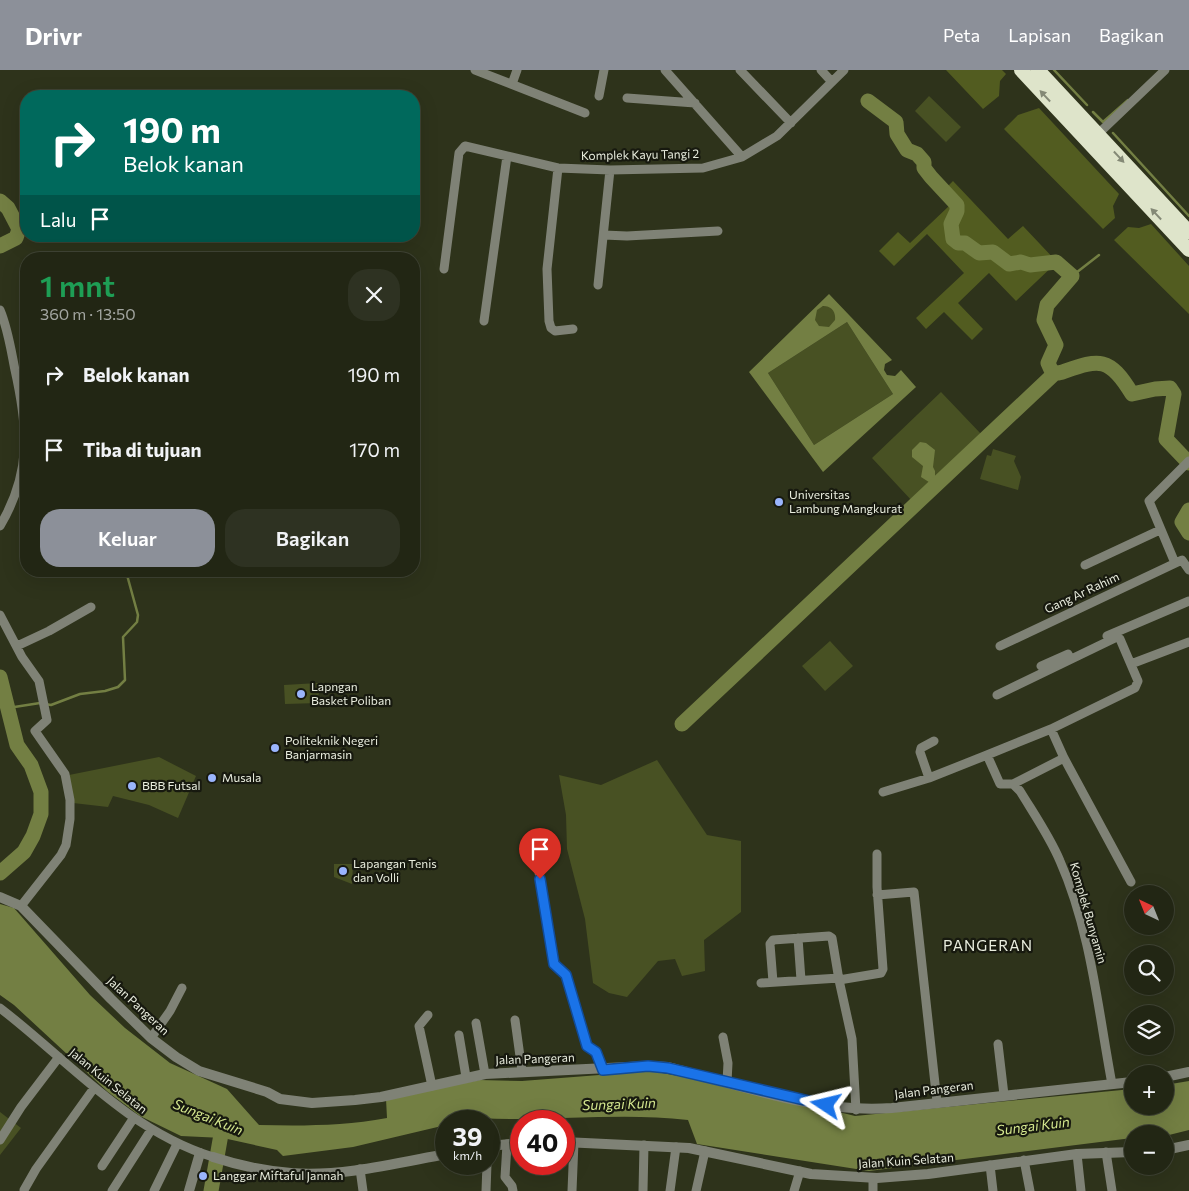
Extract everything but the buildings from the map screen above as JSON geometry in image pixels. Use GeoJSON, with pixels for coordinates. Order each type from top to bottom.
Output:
{"type":"FeatureCollection","features":[{"type":"Feature","properties":{"kind":"highway"},"geometry":{"type":"LineString","coordinates":[[1021,70],[1189,250]]}},
{"type":"Feature","properties":{"kind":"highway"},"geometry":{"type":"LineString","coordinates":[[1038,70],[1189,232]]}},
{"type":"Feature","properties":{"kind":"street"},"geometry":{"type":"LineString","coordinates":[[475,70],[586,113]]}},
{"type":"Feature","properties":{"kind":"street"},"geometry":{"type":"LineString","coordinates":[[512,84],[517,70]]}},
{"type":"Feature","properties":{"kind":"street"},"geometry":{"type":"LineString","coordinates":[[599,96],[604,70]]}},
{"type":"Feature","properties":{"kind":"street"},"geometry":{"type":"LineString","coordinates":[[665,70],[742,157]]}},
{"type":"Feature","properties":{"kind":"street"},"geometry":{"type":"LineString","coordinates":[[740,70],[791,123]]}},
{"type":"Feature","properties":{"kind":"street"},"geometry":{"type":"LineString","coordinates":[[821,70],[832,82]]}},
{"type":"Feature","properties":{"kind":"street","name":"Komplek Kayu Tangi 2"},"geometry":{"type":"LineString","coordinates":[[444,269],[459,153],[465,146],[558,168],[610,170],[692,169],[742,157],[777,136],[844,70]]}},
{"type":"Feature","properties":{"kind":"street"},"geometry":{"type":"LineString","coordinates":[[1098,134],[1165,70]]}},
{"type":"Feature","properties":{"kind":"street"},"geometry":{"type":"LineString","coordinates":[[627,98],[695,103]]}},
{"type":"Feature","properties":{"kind":"street"},"geometry":{"type":"LineString","coordinates":[[484,321],[508,156]]}},
{"type":"Feature","properties":{"kind":"street"},"geometry":{"type":"LineString","coordinates":[[558,168],[547,268],[549,321],[551,328],[555,331],[573,329]]}},
{"type":"Feature","properties":{"kind":"street"},"geometry":{"type":"LineString","coordinates":[[598,285],[610,170]]}},
{"type":"Feature","properties":{"kind":"street"},"geometry":{"type":"LineString","coordinates":[[604,235],[627,236],[718,231]]}},
{"type":"Feature","properties":{"kind":"street"},"geometry":{"type":"LineString","coordinates":[[0,310],[20,386]]}},
{"type":"Feature","properties":{"kind":"street"},"geometry":{"type":"LineString","coordinates":[[1189,460],[1153,496],[1150,503],[1175,563],[1184,561],[1189,570]]}},
{"type":"Feature","properties":{"kind":"street"},"geometry":{"type":"LineString","coordinates":[[0,526],[20,480]]}},
{"type":"Feature","properties":{"kind":"street"},"geometry":{"type":"LineString","coordinates":[[1085,565],[1160,530]]}},
{"type":"Feature","properties":{"kind":"street","name":"Gang Ar Rahim"},"geometry":{"type":"LineString","coordinates":[[1000,646],[1175,563]]}},
{"type":"Feature","properties":{"kind":"street"},"geometry":{"type":"LineString","coordinates":[[1041,666],[1189,601]]}},
{"type":"Feature","properties":{"kind":"street"},"geometry":{"type":"LineString","coordinates":[[17,646],[92,607]]}},
{"type":"Feature","properties":{"kind":"street"},"geometry":{"type":"LineString","coordinates":[[0,615],[17,646],[40,681],[48,720],[35,731],[65,774],[70,800],[70,818],[66,845],[61,855],[21,906]]}},
{"type":"Feature","properties":{"kind":"street"},"geometry":{"type":"LineString","coordinates":[[883,792],[929,778],[1051,729],[1135,688],[1138,681],[1120,639],[1117,638],[997,695]]}},
{"type":"Feature","properties":{"kind":"street"},"geometry":{"type":"LineString","coordinates":[[1131,664],[1189,642]]}},
{"type":"Feature","properties":{"kind":"street"},"geometry":{"type":"LineString","coordinates":[[1051,729],[1064,758],[1131,882]]}},
{"type":"Feature","properties":{"kind":"street"},"geometry":{"type":"LineString","coordinates":[[929,778],[920,752],[923,746],[934,741]]}},
{"type":"Feature","properties":{"kind":"street","name":"Komplek Bunyamin"},"geometry":{"type":"LineString","coordinates":[[987,755],[1000,784],[1014,784],[1052,844],[1070,886],[1088,949],[1112,1084]]}},
{"type":"Feature","properties":{"kind":"street"},"geometry":{"type":"LineString","coordinates":[[1014,784],[1064,758]]}},
{"type":"Feature","properties":{"kind":"street"},"geometry":{"type":"LineString","coordinates":[[761,982],[839,979],[882,971],[877,895],[877,854]]}},
{"type":"Feature","properties":{"kind":"street"},"geometry":{"type":"LineString","coordinates":[[538,860],[554,964],[566,975],[587,1046],[596,1052],[603,1070]]}},
{"type":"Feature","properties":{"kind":"street"},"geometry":{"type":"LineString","coordinates":[[877,895],[914,892],[937,1102]]}},
{"type":"Feature","properties":{"kind":"street","name":"Jalan Pangeran"},"geometry":{"type":"LineString","coordinates":[[4,898],[21,906],[151,1038],[199,1071],[287,1100],[312,1103],[381,1097],[485,1074],[522,1071],[603,1070],[648,1066],[668,1068],[811,1103],[856,1110],[1124,1083]]}},
{"type":"Feature","properties":{"kind":"street"},"geometry":{"type":"LineString","coordinates":[[773,982],[771,942],[798,938],[831,937],[853,1048],[856,1110]]}},
{"type":"Feature","properties":{"kind":"street"},"geometry":{"type":"LineString","coordinates":[[798,938],[801,980]]}},
{"type":"Feature","properties":{"kind":"street"},"geometry":{"type":"LineString","coordinates":[[151,1038],[170,1011],[182,988]]}},
{"type":"Feature","properties":{"kind":"street","name":"Jalan Kuin Selatan"},"geometry":{"type":"LineString","coordinates":[[0,1008],[133,1119],[177,1144],[217,1159],[292,1173],[360,1169],[435,1156]]}},
{"type":"Feature","properties":{"kind":"street"},"geometry":{"type":"LineString","coordinates":[[428,1015],[420,1026],[432,1086]]}},
{"type":"Feature","properties":{"kind":"street"},"geometry":{"type":"LineString","coordinates":[[515,1020],[522,1071]]}},
{"type":"Feature","properties":{"kind":"street"},"geometry":{"type":"LineString","coordinates":[[476,1023],[485,1074]]}},
{"type":"Feature","properties":{"kind":"street"},"geometry":{"type":"LineString","coordinates":[[459,1035],[466,1077]]}},
{"type":"Feature","properties":{"kind":"street"},"geometry":{"type":"LineString","coordinates":[[723,1037],[728,1063],[727,1082]]}},
{"type":"Feature","properties":{"kind":"street"},"geometry":{"type":"LineString","coordinates":[[998,1044],[1004,1095]]}},
{"type":"Feature","properties":{"kind":"street"},"geometry":{"type":"LineString","coordinates":[[0,1140],[21,1107],[59,1057]]}},
{"type":"Feature","properties":{"kind":"street"},"geometry":{"type":"LineString","coordinates":[[1174,1075],[1189,1072]]}},
{"type":"Feature","properties":{"kind":"street"},"geometry":{"type":"LineString","coordinates":[[24,1190],[36,1169],[94,1088]]}},
{"type":"Feature","properties":{"kind":"street"},"geometry":{"type":"LineString","coordinates":[[102,1166],[133,1119]]}},
{"type":"Feature","properties":{"kind":"street"},"geometry":{"type":"LineString","coordinates":[[112,1191],[151,1130]]}},
{"type":"Feature","properties":{"kind":"street","name":"Jalan Kuin Selatan"},"geometry":{"type":"LineString","coordinates":[[575,1142],[676,1147],[830,1176],[873,1178],[928,1174],[1077,1154],[1124,1152]]}},
{"type":"Feature","properties":{"kind":"street"},"geometry":{"type":"LineString","coordinates":[[154,1191],[177,1144]]}},
{"type":"Feature","properties":{"kind":"street"},"geometry":{"type":"LineString","coordinates":[[506,1144],[505,1177],[512,1186],[513,1191]]}},
{"type":"Feature","properties":{"kind":"street"},"geometry":{"type":"LineString","coordinates":[[500,1145],[510,1144]]}},
{"type":"Feature","properties":{"kind":"street"},"geometry":{"type":"LineString","coordinates":[[643,1191],[644,1145]]}},
{"type":"Feature","properties":{"kind":"street"},"geometry":{"type":"LineString","coordinates":[[1174,1148],[1189,1145]]}},
{"type":"Feature","properties":{"kind":"street"},"geometry":{"type":"LineString","coordinates":[[670,1191],[676,1147]]}},
{"type":"Feature","properties":{"kind":"street"},"geometry":{"type":"LineString","coordinates":[[696,1191],[705,1151]]}},
{"type":"Feature","properties":{"kind":"street"},"geometry":{"type":"LineString","coordinates":[[1106,1152],[1112,1191]]}},
{"type":"Feature","properties":{"kind":"street"},"geometry":{"type":"LineString","coordinates":[[189,1191],[200,1153]]}},
{"type":"Feature","properties":{"kind":"street"},"geometry":{"type":"LineString","coordinates":[[1077,1154],[1081,1191]]}},
{"type":"Feature","properties":{"kind":"street"},"geometry":{"type":"LineString","coordinates":[[1024,1160],[1030,1191]]}},
{"type":"Feature","properties":{"kind":"street"},"geometry":{"type":"LineString","coordinates":[[990,1165],[993,1191]]}},
{"type":"Feature","properties":{"kind":"street"},"geometry":{"type":"LineString","coordinates":[[360,1169],[363,1191]]}},
{"type":"Feature","properties":{"kind":"street"},"geometry":{"type":"LineString","coordinates":[[794,1191],[800,1171]]}},
{"type":"Feature","properties":{"kind":"street"},"geometry":{"type":"LineString","coordinates":[[486,1191],[487,1175]]}},
{"type":"Feature","properties":{"kind":"street"},"geometry":{"type":"LineString","coordinates":[[571,1175],[572,1191]]}},
{"type":"Feature","properties":{"kind":"street"},"geometry":{"type":"LineString","coordinates":[[872,1191],[873,1178]]}},
{"type":"Feature","properties":{"kind":"shaded area"},"geometry":{"type":"Polygon","coordinates":[[[946,70],[1002,70],[1006,74],[1000,81],[999,96],[983,109],[946,70]]]}},
{"type":"Feature","properties":{"kind":"shaded area"},"geometry":{"type":"Polygon","coordinates":[[[929,96],[961,127],[946,142],[915,111],[929,96]]]}},
{"type":"Feature","properties":{"kind":"shaded area"},"geometry":{"type":"Polygon","coordinates":[[[1039,108],[1119,194],[1113,206],[1115,218],[1103,229],[1004,129],[1018,115],[1039,108]]]}},
{"type":"Feature","properties":{"kind":"shaded area"},"geometry":{"type":"Polygon","coordinates":[[[953,181],[1008,239],[1023,226],[1057,262],[1016,301],[989,273],[958,303],[983,329],[972,340],[944,312],[926,329],[916,318],[964,273],[927,234],[894,266],[879,251],[898,232],[910,243],[949,206],[939,195],[953,181]]]}},
{"type":"Feature","properties":{"kind":"shaded area"},"geometry":{"type":"Polygon","coordinates":[[[1151,224],[1189,266],[1189,314],[1114,240],[1128,227],[1139,228],[1151,224]]]}},
{"type":"Feature","properties":{"kind":"shaded area"},"geometry":{"type":"Polygon","coordinates":[[[825,306],[835,313],[836,317],[829,327],[825,328],[815,321],[814,317],[821,307],[825,306]]]}},
{"type":"Feature","properties":{"kind":"shaded area"},"geometry":{"type":"Polygon","coordinates":[[[847,322],[893,394],[814,445],[768,373],[847,322]]]}},
{"type":"Feature","properties":{"kind":"shaded area"},"geometry":{"type":"Polygon","coordinates":[[[941,392],[982,435],[913,502],[872,458],[941,392]]]}},
{"type":"Feature","properties":{"kind":"shaded area"},"geometry":{"type":"Polygon","coordinates":[[[993,449],[1016,456],[1014,461],[1021,477],[1018,490],[980,479],[987,455],[991,456],[993,449]]]}},
{"type":"Feature","properties":{"kind":"shaded area"},"geometry":{"type":"Polygon","coordinates":[[[830,641],[853,666],[825,691],[802,666],[830,641]]]}},
{"type":"Feature","properties":{"kind":"shaded area","name":"Lapngan Basket Poliban"},"geometry":{"type":"Polygon","coordinates":[[[318,683],[319,703],[285,704],[284,685],[318,683]]]}},
{"type":"Feature","properties":{"kind":"shaded area","name":"BBB Futsal"},"geometry":{"type":"Polygon","coordinates":[[[159,757],[196,776],[178,818],[149,805],[113,796],[108,807],[73,803],[69,775],[159,757]]]}},
{"type":"Feature","properties":{"kind":"shaded area"},"geometry":{"type":"Polygon","coordinates":[[[657,760],[707,835],[741,841],[741,912],[704,940],[705,971],[682,976],[675,959],[658,961],[627,997],[609,993],[593,983],[585,919],[567,849],[566,815],[559,775],[601,785],[657,760]]]}},
{"type":"Feature","properties":{"kind":"shaded area","name":"Lapangan Tenis dan Volli"},"geometry":{"type":"Polygon","coordinates":[[[334,864],[353,864],[352,884],[334,877],[334,864]]]}},
{"type":"Feature","properties":{"kind":"shaded area"},"geometry":{"type":"Polygon","coordinates":[[[0,1112],[21,1128],[0,1155],[0,1112]]]}},
{"type":"Feature","properties":{"kind":"water"},"geometry":{"type":"Polygon","coordinates":[[[829,294],[892,360],[885,364],[884,370],[887,375],[895,376],[901,370],[916,387],[823,472],[749,372],[829,294]],[[823,306],[817,310],[815,320],[819,326],[829,327],[835,320],[835,314],[831,308],[823,306]],[[847,322],[768,373],[814,445],[893,394],[847,322]]]}},
{"type":"Feature","properties":{"kind":"water"},"geometry":{"type":"Polygon","coordinates":[[[920,442],[926,443],[935,450],[933,467],[935,481],[932,484],[921,477],[923,466],[912,457],[912,450],[920,442]]]}},
{"type":"Feature","properties":{"kind":"water","name":"Sungai Kuin"},"geometry":{"type":"Polygon","coordinates":[[[0,904],[14,908],[90,995],[125,1028],[170,1063],[227,1089],[259,1125],[323,1125],[387,1118],[386,1099],[479,1080],[522,1081],[651,1071],[734,1086],[855,1116],[1124,1090],[1124,1115],[1174,1115],[1174,1084],[1189,1081],[1189,1130],[1174,1134],[1174,1125],[1124,1125],[1124,1139],[869,1171],[697,1144],[688,1120],[636,1117],[575,1118],[575,1110],[510,1110],[510,1119],[500,1119],[500,1110],[435,1110],[435,1128],[353,1147],[283,1156],[277,1150],[223,1138],[181,1136],[140,1116],[108,1092],[14,1005],[0,995],[0,904]]]}},
{"type":"Feature","properties":{"kind":"waterway"},"geometry":{"type":"LineString","coordinates":[[1054,70],[1087,105]]}},
{"type":"Feature","properties":{"kind":"waterway"},"geometry":{"type":"LineString","coordinates":[[1093,112],[1103,122],[1128,100]]}},
{"type":"Feature","properties":{"kind":"waterway"},"geometry":{"type":"LineString","coordinates":[[868,101],[896,122],[897,134],[907,150],[917,154],[924,162],[924,168],[931,177],[957,205],[957,211],[951,224],[953,239],[958,243],[965,243],[979,253],[993,252],[1009,264],[1021,262],[1030,265],[1056,262],[1072,276],[1047,305],[1044,320],[1056,345],[1048,363],[1052,372],[1059,373],[1093,363],[1101,364],[1109,366],[1116,372],[1132,394],[1170,388],[1174,394],[1166,439],[1189,463]]}},
{"type":"Feature","properties":{"kind":"waterway"},"geometry":{"type":"LineString","coordinates":[[1113,133],[1189,216]]}},
{"type":"Feature","properties":{"kind":"waterway"},"geometry":{"type":"LineString","coordinates":[[0,201],[8,208],[19,229],[16,238],[0,246]]}},
{"type":"Feature","properties":{"kind":"waterway"},"geometry":{"type":"LineString","coordinates":[[1072,276],[1099,255]]}},
{"type":"Feature","properties":{"kind":"waterway"},"geometry":{"type":"LineString","coordinates":[[682,724],[1055,373]]}},
{"type":"Feature","properties":{"kind":"waterway"},"geometry":{"type":"LineString","coordinates":[[1189,510],[1182,522],[1189,533]]}},
{"type":"Feature","properties":{"kind":"waterway"},"geometry":{"type":"LineString","coordinates":[[45,704],[51,705],[80,694],[105,691],[118,687],[125,680],[123,637],[137,622],[138,615],[128,577]]}},
{"type":"Feature","properties":{"kind":"waterway"},"geometry":{"type":"LineString","coordinates":[[0,677],[17,745],[31,765],[41,792],[41,814],[33,836],[24,852],[0,873]]}},
{"type":"Feature","properties":{"kind":"waterway"},"geometry":{"type":"LineString","coordinates":[[8,708],[40,703]]}},
{"type":"Feature","properties":{"kind":"waterway","name":"Sungai Kuin"},"geometry":{"type":"LineString","coordinates":[[211,1191],[223,1123]]}},
{"type":"Feature","properties":{"kind":"place","name":"Universitas Lambung Mangkurat"},"geometry":{"type":"Point","coordinates":[779,502]}},
{"type":"Feature","properties":{"kind":"place","name":"Lapngan Basket Poliban"},"geometry":{"type":"Point","coordinates":[301,694]}},
{"type":"Feature","properties":{"kind":"place","name":"Politeknik Negeri Banjarmasin"},"geometry":{"type":"Point","coordinates":[275,748]}},
{"type":"Feature","properties":{"kind":"place","name":"Musala"},"geometry":{"type":"Point","coordinates":[212,778]}},
{"type":"Feature","properties":{"kind":"place","name":"BBB Futsal"},"geometry":{"type":"Point","coordinates":[132,786]}},
{"type":"Feature","properties":{"kind":"place","name":"Lapangan Tenis dan Volli"},"geometry":{"type":"Point","coordinates":[343,871]}},
{"type":"Feature","properties":{"kind":"place","name":"Langgar Miftaful Jannah"},"geometry":{"type":"Point","coordinates":[203,1176]}},
{"type":"Feature","properties":{"kind":"district","name":"PANGERAN"},"geometry":{"type":"Point","coordinates":[988,946]}},
{"type":"Feature","properties":{"kind":"route"},"geometry":{"type":"LineString","coordinates":[[540,879],[554,964],[556,968],[566,975],[585,1032],[587,1046],[595,1050],[603,1070],[648,1066],[668,1068],[826,1105]]}}]}
